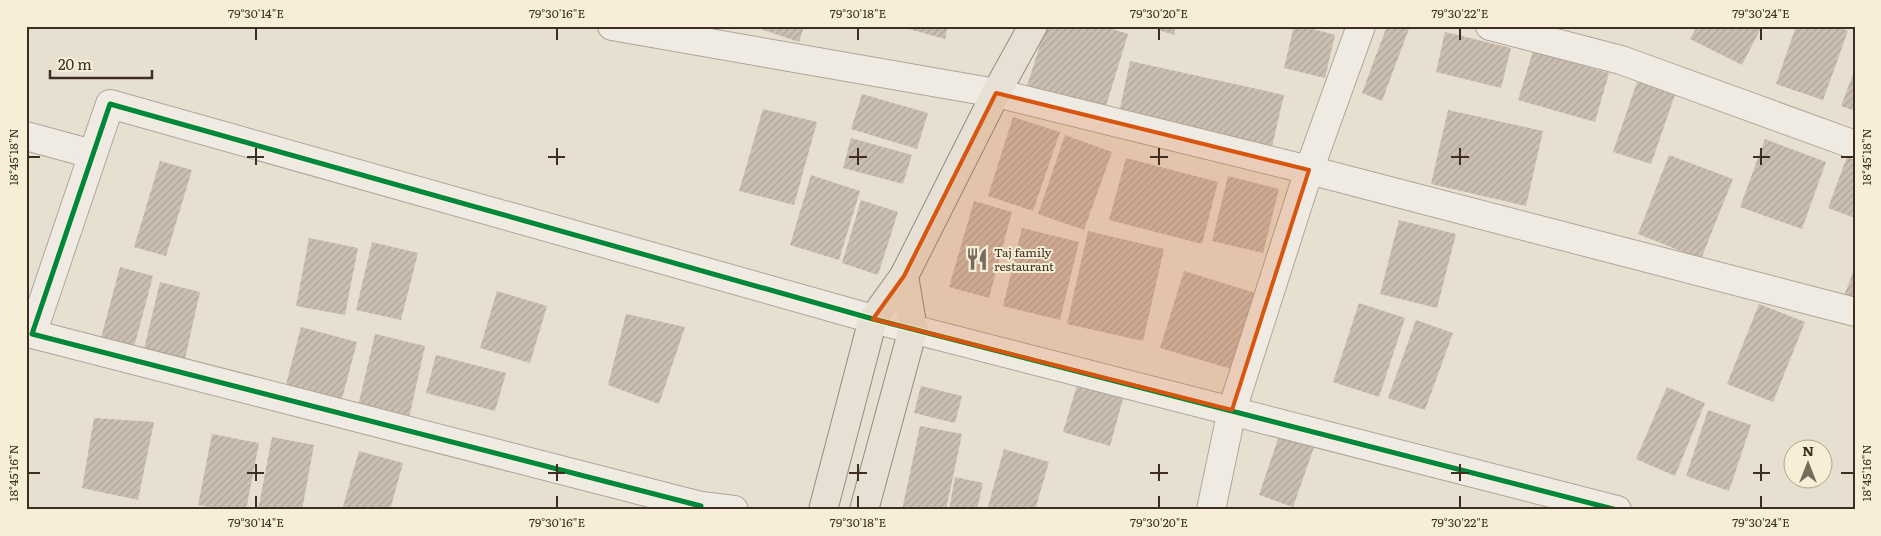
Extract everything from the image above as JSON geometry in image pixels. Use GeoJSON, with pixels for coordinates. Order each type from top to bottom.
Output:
{"type":"FeatureCollection","features":[{"type":"Feature","properties":{"kind":"main road"},"geometry":{"type":"LineString","coordinates":[[823,510],[872,319],[904,276],[996,93],[1032,26]]}},
{"type":"Feature","properties":{"kind":"main road"},"geometry":{"type":"LineString","coordinates":[[864,510],[913,329],[904,276]]}},
{"type":"Feature","properties":{"kind":"street"},"geometry":{"type":"LineString","coordinates":[[612,26],[996,93],[1309,170],[1855,312]]}},
{"type":"Feature","properties":{"kind":"street"},"geometry":{"type":"LineString","coordinates":[[1211,510],[1232,410],[1309,170],[1361,26]]}},
{"type":"Feature","properties":{"kind":"street"},"geometry":{"type":"LineString","coordinates":[[1490,26],[1621,60],[1855,145]]}},
{"type":"Feature","properties":{"kind":"street"},"geometry":{"type":"LineString","coordinates":[[734,510],[700,508],[29,335],[110,104],[872,319],[1617,510]]}},
{"type":"Feature","properties":{"kind":"street"},"geometry":{"type":"LineString","coordinates":[[26,136],[92,154]]}},
{"type":"Feature","properties":{"kind":"highlighted area"},"geometry":{"type":"Polygon","coordinates":[[[996,93],[1309,170],[1232,410],[873,319],[904,276],[996,93]]]}},
{"type":"Feature","properties":{"kind":"building"},"geometry":{"type":"Polygon","coordinates":[[[752,26],[804,26],[799,42],[752,26]]]}},
{"type":"Feature","properties":{"kind":"building"},"geometry":{"type":"Polygon","coordinates":[[[898,26],[948,26],[945,39],[898,26]]]}},
{"type":"Feature","properties":{"kind":"building"},"geometry":{"type":"Polygon","coordinates":[[[1046,26],[1103,26],[1128,34],[1103,116],[1025,92],[1046,26]]]}},
{"type":"Feature","properties":{"kind":"building"},"geometry":{"type":"Polygon","coordinates":[[[1147,26],[1176,26],[1174,35],[1147,26]]]}},
{"type":"Feature","properties":{"kind":"building"},"geometry":{"type":"Polygon","coordinates":[[[1294,26],[1302,26],[1335,35],[1325,78],[1284,68],[1294,26]]]}},
{"type":"Feature","properties":{"kind":"building"},"geometry":{"type":"Polygon","coordinates":[[[1387,26],[1410,26],[1382,101],[1362,93],[1387,26]]]}},
{"type":"Feature","properties":{"kind":"building"},"geometry":{"type":"Polygon","coordinates":[[[1697,26],[1762,26],[1742,65],[1690,39],[1697,26]]]}},
{"type":"Feature","properties":{"kind":"building"},"geometry":{"type":"Polygon","coordinates":[[[1796,26],[1836,26],[1848,31],[1823,100],[1776,84],[1796,26]]]}},
{"type":"Feature","properties":{"kind":"building"},"geometry":{"type":"Polygon","coordinates":[[[1445,32],[1511,48],[1501,88],[1436,72],[1445,32]]]}},
{"type":"Feature","properties":{"kind":"building"},"geometry":{"type":"Polygon","coordinates":[[[1533,51],[1609,73],[1595,122],[1518,100],[1533,51]]]}},
{"type":"Feature","properties":{"kind":"building"},"geometry":{"type":"Polygon","coordinates":[[[1130,61],[1284,95],[1271,151],[1118,118],[1130,61]]]}},
{"type":"Feature","properties":{"kind":"building"},"geometry":{"type":"Polygon","coordinates":[[[1855,69],[1855,111],[1841,106],[1855,69]]]}},
{"type":"Feature","properties":{"kind":"building"},"geometry":{"type":"Polygon","coordinates":[[[1638,79],[1676,92],[1651,164],[1613,152],[1638,79]]]}},
{"type":"Feature","properties":{"kind":"building"},"geometry":{"type":"Polygon","coordinates":[[[862,94],[928,113],[917,149],[851,129],[862,94]]]}},
{"type":"Feature","properties":{"kind":"building"},"geometry":{"type":"Polygon","coordinates":[[[763,109],[817,122],[794,205],[739,191],[763,109]]]}},
{"type":"Feature","properties":{"kind":"building"},"geometry":{"type":"Polygon","coordinates":[[[1448,110],[1543,131],[1526,206],[1431,184],[1448,110]]]}},
{"type":"Feature","properties":{"kind":"building"},"geometry":{"type":"Polygon","coordinates":[[[1013,117],[1060,132],[1033,211],[988,196],[1013,117]]]}},
{"type":"Feature","properties":{"kind":"building"},"geometry":{"type":"Polygon","coordinates":[[[1065,135],[1112,152],[1084,230],[1038,214],[1065,135]]]}},
{"type":"Feature","properties":{"kind":"building"},"geometry":{"type":"Polygon","coordinates":[[[851,138],[912,155],[903,184],[843,168],[851,138]]]}},
{"type":"Feature","properties":{"kind":"building"},"geometry":{"type":"Polygon","coordinates":[[[1765,139],[1826,162],[1802,229],[1740,207],[1765,139]]]}},
{"type":"Feature","properties":{"kind":"building"},"geometry":{"type":"Polygon","coordinates":[[[1848,154],[1855,156],[1855,218],[1828,208],[1848,154]]]}},
{"type":"Feature","properties":{"kind":"building"},"geometry":{"type":"Polygon","coordinates":[[[1669,155],[1733,179],[1701,259],[1638,234],[1669,155]]]}},
{"type":"Feature","properties":{"kind":"building"},"geometry":{"type":"Polygon","coordinates":[[[1126,158],[1218,182],[1202,244],[1109,220],[1126,158]]]}},
{"type":"Feature","properties":{"kind":"building"},"geometry":{"type":"Polygon","coordinates":[[[160,161],[192,170],[166,256],[134,247],[160,161]]]}},
{"type":"Feature","properties":{"kind":"building"},"geometry":{"type":"Polygon","coordinates":[[[811,175],[860,191],[839,260],[790,245],[811,175]]]}},
{"type":"Feature","properties":{"kind":"building"},"geometry":{"type":"Polygon","coordinates":[[[1228,176],[1279,189],[1263,253],[1212,241],[1228,176]]]}},
{"type":"Feature","properties":{"kind":"building"},"geometry":{"type":"Polygon","coordinates":[[[861,200],[898,212],[878,275],[842,263],[861,200]]]}},
{"type":"Feature","properties":{"kind":"building"},"geometry":{"type":"Polygon","coordinates":[[[974,201],[1012,212],[989,298],[949,287],[974,201]]]}},
{"type":"Feature","properties":{"kind":"building"},"geometry":{"type":"Polygon","coordinates":[[[1399,220],[1456,234],[1437,308],[1380,294],[1399,220]]]}},
{"type":"Feature","properties":{"kind":"building"},"geometry":{"type":"Polygon","coordinates":[[[1022,228],[1079,242],[1060,320],[1003,306],[1022,228]]]}},
{"type":"Feature","properties":{"kind":"building"},"geometry":{"type":"Polygon","coordinates":[[[1088,231],[1164,249],[1143,341],[1067,324],[1088,231]]]}},
{"type":"Feature","properties":{"kind":"building"},"geometry":{"type":"Polygon","coordinates":[[[309,238],[358,248],[345,315],[296,306],[309,238]]]}},
{"type":"Feature","properties":{"kind":"building"},"geometry":{"type":"Polygon","coordinates":[[[372,242],[418,253],[401,320],[356,310],[372,242]]]}},
{"type":"Feature","properties":{"kind":"building"},"geometry":{"type":"Polygon","coordinates":[[[120,267],[153,276],[132,355],[99,345],[120,267]]]}},
{"type":"Feature","properties":{"kind":"building"},"geometry":{"type":"Polygon","coordinates":[[[1855,267],[1855,300],[1844,296],[1855,267]]]}},
{"type":"Feature","properties":{"kind":"building"},"geometry":{"type":"Polygon","coordinates":[[[1184,271],[1262,295],[1238,371],[1160,348],[1184,271]]]}},
{"type":"Feature","properties":{"kind":"building"},"geometry":{"type":"Polygon","coordinates":[[[160,282],[200,292],[184,363],[143,353],[160,282]]]}},
{"type":"Feature","properties":{"kind":"building"},"geometry":{"type":"Polygon","coordinates":[[[497,291],[547,306],[530,363],[480,348],[497,291]]]}},
{"type":"Feature","properties":{"kind":"building"},"geometry":{"type":"Polygon","coordinates":[[[1359,303],[1405,318],[1379,397],[1333,382],[1359,303]]]}},
{"type":"Feature","properties":{"kind":"building"},"geometry":{"type":"Polygon","coordinates":[[[1759,304],[1805,322],[1773,402],[1727,384],[1759,304]]]}},
{"type":"Feature","properties":{"kind":"building"},"geometry":{"type":"Polygon","coordinates":[[[626,314],[685,327],[659,404],[608,385],[626,314]]]}},
{"type":"Feature","properties":{"kind":"building"},"geometry":{"type":"Polygon","coordinates":[[[1416,320],[1453,333],[1425,410],[1388,398],[1416,320]]]}},
{"type":"Feature","properties":{"kind":"building"},"geometry":{"type":"Polygon","coordinates":[[[301,327],[357,342],[338,414],[282,400],[301,327]]]}},
{"type":"Feature","properties":{"kind":"building"},"geometry":{"type":"Polygon","coordinates":[[[375,334],[425,346],[409,418],[358,406],[375,334]]]}},
{"type":"Feature","properties":{"kind":"building"},"geometry":{"type":"Polygon","coordinates":[[[436,355],[506,373],[495,411],[426,393],[436,355]]]}},
{"type":"Feature","properties":{"kind":"building"},"geometry":{"type":"Polygon","coordinates":[[[1080,375],[1126,388],[1110,446],[1063,432],[1080,375]]]}},
{"type":"Feature","properties":{"kind":"building"},"geometry":{"type":"Polygon","coordinates":[[[921,386],[962,396],[955,423],[914,413],[921,386]]]}},
{"type":"Feature","properties":{"kind":"building"},"geometry":{"type":"Polygon","coordinates":[[[1667,387],[1705,403],[1675,476],[1636,459],[1667,387]]]}},
{"type":"Feature","properties":{"kind":"building"},"geometry":{"type":"Polygon","coordinates":[[[1708,410],[1751,425],[1729,491],[1686,476],[1708,410]]]}},
{"type":"Feature","properties":{"kind":"building"},"geometry":{"type":"Polygon","coordinates":[[[94,418],[154,422],[138,500],[82,488],[94,418]]]}},
{"type":"Feature","properties":{"kind":"building"},"geometry":{"type":"Polygon","coordinates":[[[1283,424],[1318,436],[1293,507],[1259,495],[1283,424]]]}},
{"type":"Feature","properties":{"kind":"building"},"geometry":{"type":"Polygon","coordinates":[[[920,426],[962,434],[946,510],[902,510],[920,426]]]}},
{"type":"Feature","properties":{"kind":"building"},"geometry":{"type":"Polygon","coordinates":[[[212,434],[259,443],[246,510],[224,510],[198,505],[212,434]]]}},
{"type":"Feature","properties":{"kind":"building"},"geometry":{"type":"Polygon","coordinates":[[[272,437],[314,445],[302,510],[258,510],[272,437]]]}},
{"type":"Feature","properties":{"kind":"building"},"geometry":{"type":"Polygon","coordinates":[[[1004,449],[1049,462],[1035,510],[987,510],[1004,449]]]}},
{"type":"Feature","properties":{"kind":"building"},"geometry":{"type":"Polygon","coordinates":[[[359,451],[403,463],[390,510],[342,510],[359,451]]]}},
{"type":"Feature","properties":{"kind":"building"},"geometry":{"type":"Polygon","coordinates":[[[955,477],[983,483],[977,510],[949,510],[955,477]]]}},
{"type":"Feature","properties":{"kind":"cycle path"},"geometry":{"type":"LineString","coordinates":[[699,510],[701,506],[32,334],[110,104],[873,319],[1617,510]]}},
{"type":"Feature","properties":{"kind":"place","name":"Taj family restaurant"},"geometry":{"type":"Point","coordinates":[977,259]}}]}
